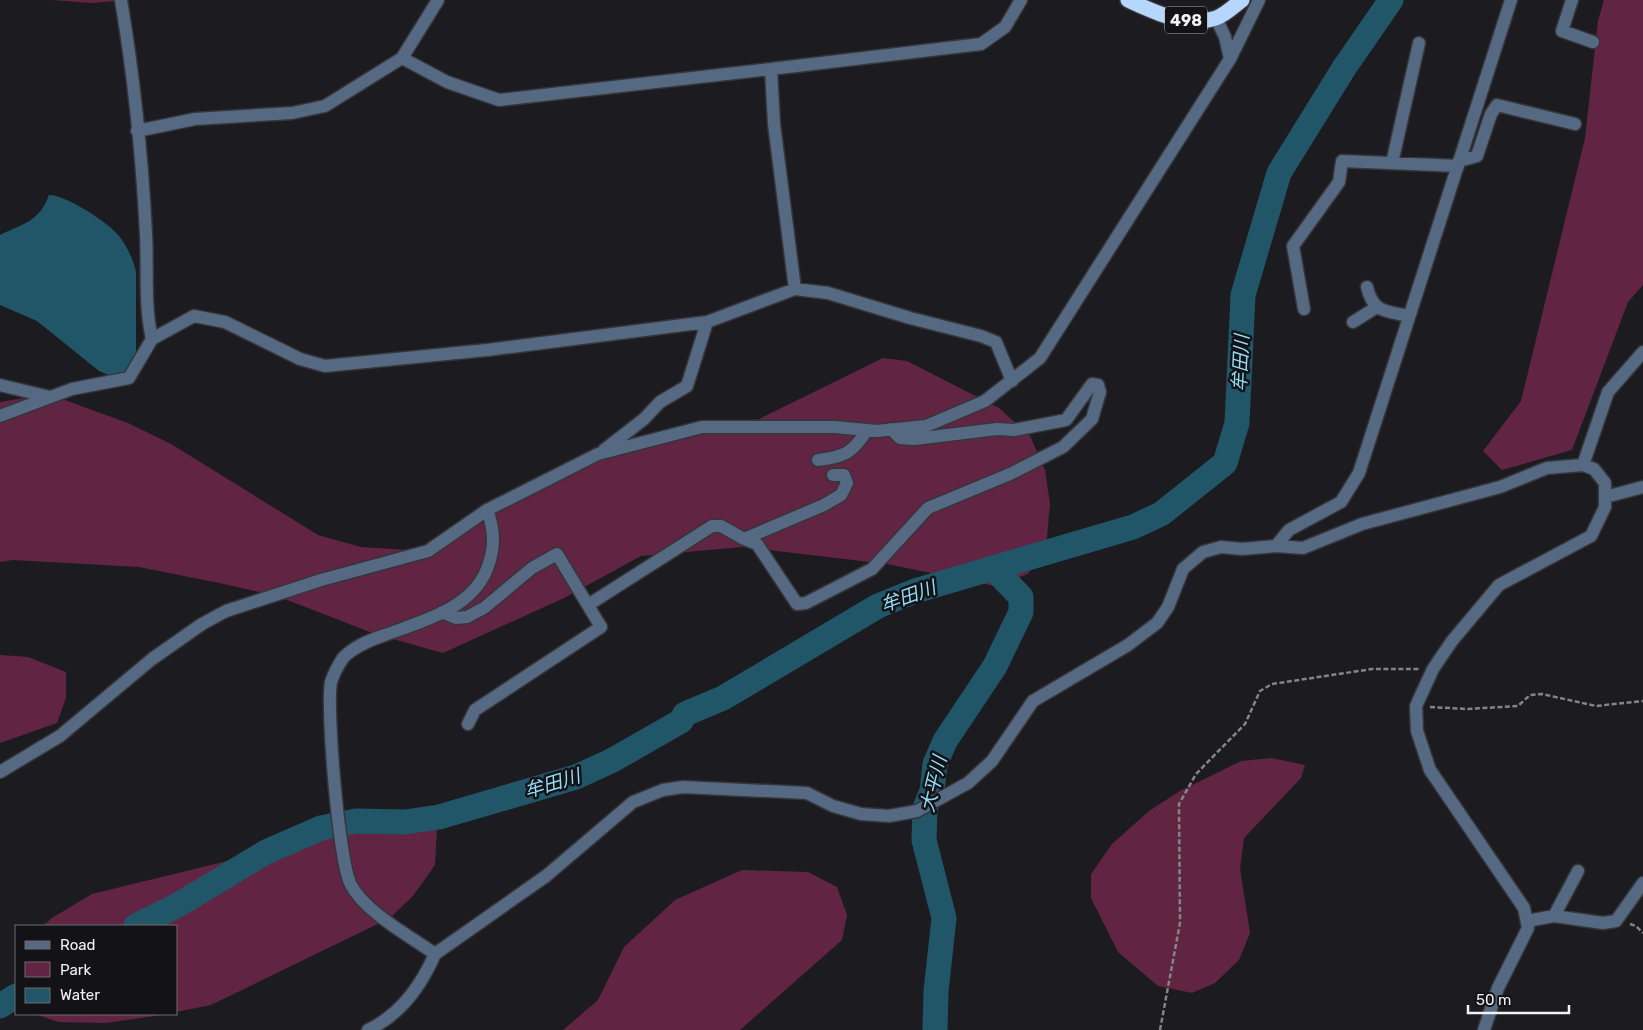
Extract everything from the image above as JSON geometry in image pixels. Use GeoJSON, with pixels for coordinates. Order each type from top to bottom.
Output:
{"type":"FeatureCollection","features":[{"type":"Feature","properties":{"kind":"highway","name":"498"},"geometry":{"type":"LineString","coordinates":[[1128,0],[1160,15],[1198,21],[1216,18],[1242,0]]}},
{"type":"Feature","properties":{"kind":"street"},"geometry":{"type":"LineString","coordinates":[[121,0],[137,131],[146,234],[147,314],[152,339]]}},
{"type":"Feature","properties":{"kind":"street"},"geometry":{"type":"LineString","coordinates":[[137,131],[195,119],[292,113],[325,106],[402,58],[438,0]]}},
{"type":"Feature","properties":{"kind":"street"},"geometry":{"type":"LineString","coordinates":[[402,58],[447,82],[499,100],[981,44],[1005,27],[1021,0]]}},
{"type":"Feature","properties":{"kind":"street"},"geometry":{"type":"LineString","coordinates":[[598,454],[702,427],[868,430],[926,426],[985,401],[1040,358],[1230,59],[1259,0]]}},
{"type":"Feature","properties":{"kind":"street"},"geometry":{"type":"LineString","coordinates":[[1276,546],[1289,530],[1341,502],[1359,474],[1512,0]]}},
{"type":"Feature","properties":{"kind":"street"},"geometry":{"type":"LineString","coordinates":[[1572,0],[1562,31],[1593,42]]}},
{"type":"Feature","properties":{"kind":"street"},"geometry":{"type":"LineString","coordinates":[[1216,18],[1225,37],[1230,59]]}},
{"type":"Feature","properties":{"kind":"street"},"geometry":{"type":"LineString","coordinates":[[1392,163],[1419,43]]}},
{"type":"Feature","properties":{"kind":"street"},"geometry":{"type":"LineString","coordinates":[[771,69],[774,124],[795,289]]}},
{"type":"Feature","properties":{"kind":"street"},"geometry":{"type":"LineString","coordinates":[[1304,309],[1293,246],[1339,182],[1342,162],[1459,163],[1477,156],[1491,114],[1497,105],[1575,124]]}},
{"type":"Feature","properties":{"kind":"street"},"geometry":{"type":"LineString","coordinates":[[1367,287],[1370,301],[1377,308],[1409,316]]}},
{"type":"Feature","properties":{"kind":"street"},"geometry":{"type":"LineString","coordinates":[[0,416],[72,389],[130,378],[152,339],[194,316],[225,322],[300,359],[325,366],[487,350],[708,322],[795,289],[828,292],[910,318],[981,336],[996,342],[1012,381]]}},
{"type":"Feature","properties":{"kind":"street"},"geometry":{"type":"LineString","coordinates":[[1353,322],[1377,308]]}},
{"type":"Feature","properties":{"kind":"street"},"geometry":{"type":"LineString","coordinates":[[0,772],[60,736],[152,659],[218,615],[320,580],[428,551],[487,510],[598,454],[644,419],[660,402],[687,386],[708,322]]}},
{"type":"Feature","properties":{"kind":"street"},"geometry":{"type":"LineString","coordinates":[[1583,465],[1608,392],[1643,352]]}},
{"type":"Feature","properties":{"kind":"street"},"geometry":{"type":"LineString","coordinates":[[588,605],[712,526],[721,526],[757,544],[797,604],[806,603],[872,569],[928,508],[1010,474],[1064,447],[1092,419],[1100,392],[1098,385],[1092,384],[1066,420],[1038,426],[915,439],[900,438],[891,429]]}},
{"type":"Feature","properties":{"kind":"street"},"geometry":{"type":"LineString","coordinates":[[0,385],[50,397]]}},
{"type":"Feature","properties":{"kind":"street"},"geometry":{"type":"LineString","coordinates":[[818,460],[845,455],[857,447],[868,430]]}},
{"type":"Feature","properties":{"kind":"street"},"geometry":{"type":"LineString","coordinates":[[368,1030],[380,1024],[406,1002],[426,974],[435,954],[546,876],[633,802],[663,790],[683,786],[807,793],[833,806],[860,814],[889,816],[917,811],[968,783],[992,762],[1033,701],[1128,645],[1157,623],[1168,607],[1183,570],[1202,552],[1220,547],[1242,550],[1276,546],[1303,548],[1362,524],[1500,486],[1547,468],[1583,465],[1594,469],[1605,483],[1605,507],[1592,536],[1499,586],[1452,641],[1434,669],[1416,706],[1416,731],[1430,770],[1524,908],[1527,921],[1528,928],[1498,988],[1484,1030]]}},
{"type":"Feature","properties":{"kind":"street"},"geometry":{"type":"LineString","coordinates":[[744,539],[824,505],[841,495],[847,483],[844,475],[833,475]]}},
{"type":"Feature","properties":{"kind":"street"},"geometry":{"type":"LineString","coordinates":[[1605,497],[1643,487]]}},
{"type":"Feature","properties":{"kind":"street"},"geometry":{"type":"LineString","coordinates":[[435,954],[363,902],[350,884],[341,845],[330,711],[331,681],[343,658],[362,643],[442,612],[465,599],[482,581],[493,554],[494,529],[487,510]]}},
{"type":"Feature","properties":{"kind":"street"},"geometry":{"type":"LineString","coordinates":[[442,612],[456,618],[467,617],[484,608],[532,568],[557,554],[602,627],[475,710],[468,724]]}},
{"type":"Feature","properties":{"kind":"street"},"geometry":{"type":"LineString","coordinates":[[1554,916],[1578,871]]}},
{"type":"Feature","properties":{"kind":"street"},"geometry":{"type":"LineString","coordinates":[[1527,921],[1554,916],[1603,923],[1616,921],[1643,883]]}},
{"type":"Feature","properties":{"kind":"path"},"geometry":{"type":"LineString","coordinates":[[1160,1030],[1180,922],[1179,804],[1196,774],[1245,724],[1260,691],[1272,684],[1372,670],[1434,669]]}},
{"type":"Feature","properties":{"kind":"path"},"geometry":{"type":"LineString","coordinates":[[1416,706],[1467,709],[1518,706],[1530,695],[1542,694],[1596,706],[1643,701]]}},
{"type":"Feature","properties":{"kind":"green space"},"geometry":{"type":"Polygon","coordinates":[[[51,0],[127,0],[92,3],[51,0]]]}},
{"type":"Feature","properties":{"kind":"green space"},"geometry":{"type":"Polygon","coordinates":[[[1604,0],[1643,0],[1643,285],[1628,302],[1572,450],[1502,470],[1483,451],[1521,401],[1585,138],[1598,21],[1604,0]]]}},
{"type":"Feature","properties":{"kind":"green space"},"geometry":{"type":"Polygon","coordinates":[[[883,358],[907,361],[999,408],[1030,436],[1045,470],[1050,504],[1047,538],[1028,574],[995,586],[887,564],[742,547],[641,556],[564,598],[443,653],[375,634],[277,596],[219,583],[139,567],[13,560],[0,562],[0,402],[48,394],[128,423],[171,444],[318,535],[361,547],[409,550],[453,541],[546,475],[577,457],[676,436],[716,433],[747,425],[883,358]]]}},
{"type":"Feature","properties":{"kind":"green space"},"geometry":{"type":"Polygon","coordinates":[[[0,655],[28,657],[66,672],[66,698],[57,723],[0,743],[0,655]]]}},
{"type":"Feature","properties":{"kind":"green space"},"geometry":{"type":"Polygon","coordinates":[[[1271,758],[1305,765],[1301,778],[1244,838],[1240,869],[1250,933],[1239,960],[1215,983],[1192,993],[1158,986],[1118,952],[1091,898],[1091,874],[1112,844],[1149,811],[1180,791],[1241,761],[1271,758]]]}},
{"type":"Feature","properties":{"kind":"green space"},"geometry":{"type":"Polygon","coordinates":[[[400,818],[421,821],[437,828],[435,865],[413,896],[390,918],[211,1005],[178,1012],[178,925],[44,925],[52,918],[92,894],[268,851],[308,836],[341,819],[400,818]]]}},
{"type":"Feature","properties":{"kind":"green space"},"geometry":{"type":"Polygon","coordinates":[[[742,870],[808,872],[837,887],[847,915],[842,940],[740,1030],[563,1030],[598,1000],[624,947],[675,900],[742,870]]]}},
{"type":"Feature","properties":{"kind":"green space"},"geometry":{"type":"Polygon","coordinates":[[[37,1015],[162,1015],[106,1023],[59,1022],[37,1015]]]}},
{"type":"Feature","properties":{"kind":"water"},"geometry":{"type":"Polygon","coordinates":[[[49,195],[66,199],[76,204],[114,230],[125,244],[136,272],[136,360],[130,372],[113,377],[99,371],[37,321],[0,305],[0,235],[30,221],[40,211],[49,195]]]}},
{"type":"Feature","properties":{"kind":"waterway","name":"牟田川"},"geometry":{"type":"LineString","coordinates":[[138,925],[178,905],[266,852],[321,828],[356,821],[405,822],[439,817],[576,777],[611,761],[681,721],[685,714],[723,698],[878,606],[915,591],[1133,527],[1161,514],[1225,463],[1237,423],[1243,295],[1279,173],[1344,68],[1391,0]]}},
{"type":"Feature","properties":{"kind":"waterway","name":"大平川"},"geometry":{"type":"LineString","coordinates":[[935,1030],[936,991],[944,918],[924,840],[925,808],[932,791],[935,764],[945,741],[995,666],[1021,612],[1021,597],[993,568]]}},
{"type":"Feature","properties":{"kind":"waterway","name":"牟田川"},"geometry":{"type":"LineString","coordinates":[[0,1006],[15,997]]}}]}
